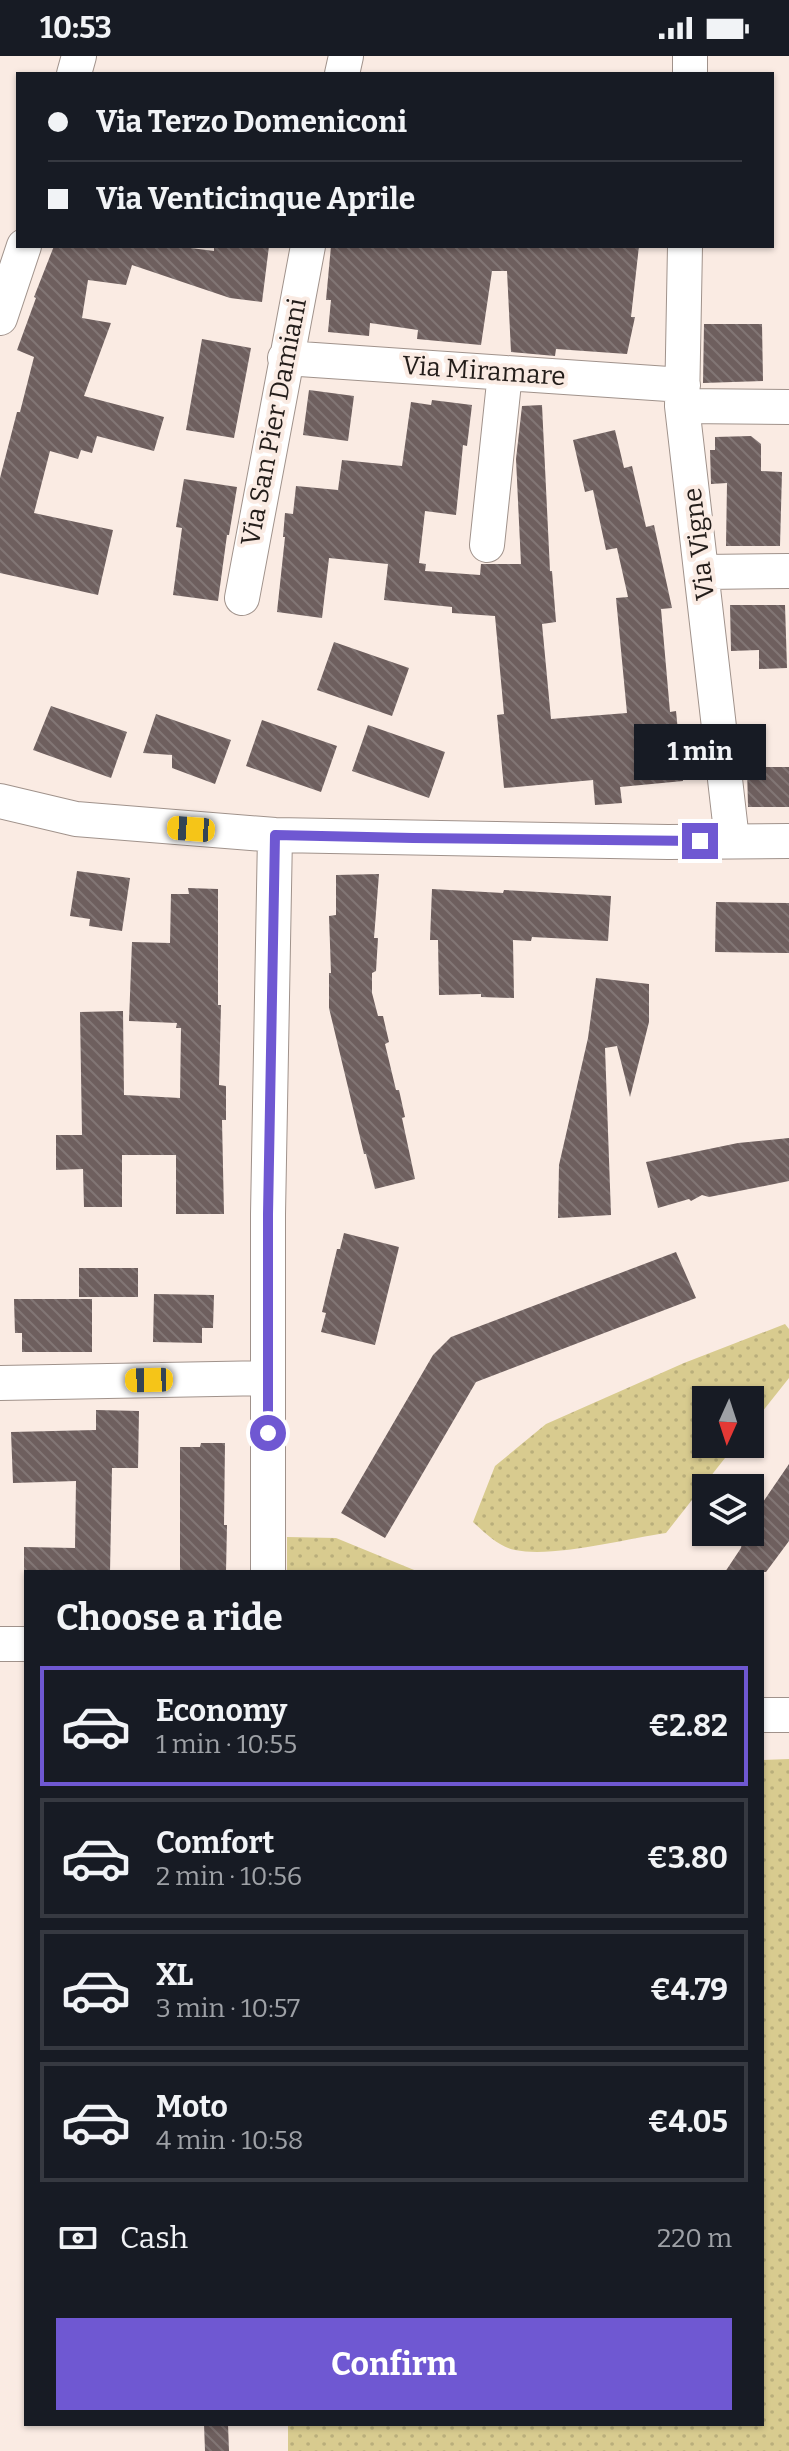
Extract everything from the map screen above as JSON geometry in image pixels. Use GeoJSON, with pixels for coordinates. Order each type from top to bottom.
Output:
{"type":"FeatureCollection","features":[{"type":"Feature","properties":{"kind":"street"},"geometry":{"type":"LineString","coordinates":[[1,312],[23,248]]}},
{"type":"Feature","properties":{"kind":"street","name":"Via San Pier Damiani"},"geometry":{"type":"LineString","coordinates":[[242,598],[308,248]]}},
{"type":"Feature","properties":{"kind":"street","name":"Via Vigne"},"geometry":{"type":"LineString","coordinates":[[685,248],[683,396],[732,840]]}},
{"type":"Feature","properties":{"kind":"street","name":"Via Miramare"},"geometry":{"type":"LineString","coordinates":[[285,358],[505,373],[789,407]]}},
{"type":"Feature","properties":{"kind":"street"},"geometry":{"type":"LineString","coordinates":[[487,545],[505,373]]}},
{"type":"Feature","properties":{"kind":"street"},"geometry":{"type":"LineString","coordinates":[[703,572],[789,571]]}},
{"type":"Feature","properties":{"kind":"street"},"geometry":{"type":"LineString","coordinates":[[0,801],[76,819],[275,835],[668,842],[789,841]]}},
{"type":"Feature","properties":{"kind":"street"},"geometry":{"type":"LineString","coordinates":[[268,1570],[268,1214],[275,835]]}},
{"type":"Feature","properties":{"kind":"street"},"geometry":{"type":"LineString","coordinates":[[0,1383],[268,1378]]}},
{"type":"Feature","properties":{"kind":"street"},"geometry":{"type":"LineString","coordinates":[[0,1644],[24,1644]]}},
{"type":"Feature","properties":{"kind":"street"},"geometry":{"type":"LineString","coordinates":[[764,1715],[789,1715]]}},
{"type":"Feature","properties":{"kind":"shaded area"},"geometry":{"type":"Polygon","coordinates":[[[785,1324],[789,1329],[789,1378],[764,1409],[764,1386],[692,1386],[692,1458],[725,1458],[712,1474],[692,1474],[692,1500],[666,1533],[569,1550],[531,1552],[503,1546],[473,1522],[495,1466],[546,1424],[684,1363],[785,1324]]]}},
{"type":"Feature","properties":{"kind":"shaded area"},"geometry":{"type":"Polygon","coordinates":[[[287,1537],[336,1538],[414,1570],[287,1570],[287,1537]]]}},
{"type":"Feature","properties":{"kind":"shaded area"},"geometry":{"type":"Polygon","coordinates":[[[789,1759],[789,2451],[288,2451],[288,2426],[764,2426],[764,1760],[789,1759]]]}},
{"type":"Feature","properties":{"kind":"building"},"geometry":{"type":"Polygon","coordinates":[[[53,248],[191,248],[214,251],[214,248],[269,248],[262,302],[230,298],[132,265],[126,285],[88,280],[82,318],[111,323],[84,396],[164,417],[154,451],[97,436],[92,453],[81,450],[78,459],[50,451],[34,513],[113,530],[98,595],[0,573],[0,478],[34,357],[17,350],[53,248]]]}},
{"type":"Feature","properties":{"kind":"building"},"geometry":{"type":"Polygon","coordinates":[[[331,248],[639,248],[631,317],[635,317],[627,354],[556,349],[555,356],[511,352],[507,271],[492,271],[481,345],[417,339],[418,330],[370,323],[369,336],[328,332],[331,300],[326,300],[331,248]]]}},
{"type":"Feature","properties":{"kind":"building"},"geometry":{"type":"Polygon","coordinates":[[[704,324],[762,324],[763,381],[703,383],[704,324]]]}},
{"type":"Feature","properties":{"kind":"building"},"geometry":{"type":"Polygon","coordinates":[[[202,339],[251,348],[234,438],[186,430],[202,339]]]}},
{"type":"Feature","properties":{"kind":"building"},"geometry":{"type":"Polygon","coordinates":[[[309,390],[354,396],[348,441],[303,435],[309,390]]]}},
{"type":"Feature","properties":{"kind":"building"},"geometry":{"type":"Polygon","coordinates":[[[432,400],[472,405],[467,446],[463,445],[456,515],[425,511],[419,563],[426,564],[425,571],[480,575],[481,564],[521,564],[516,459],[522,406],[542,405],[550,571],[556,622],[542,624],[551,719],[627,713],[616,598],[628,597],[617,548],[606,550],[593,490],[585,492],[573,440],[615,430],[624,468],[632,466],[646,527],[654,525],[672,608],[661,609],[670,712],[676,711],[683,781],[620,787],[622,803],[595,805],[593,780],[504,788],[497,715],[504,714],[495,616],[452,613],[452,607],[384,600],[388,564],[329,558],[322,618],[277,612],[285,513],[293,514],[296,486],[338,490],[342,460],[402,466],[411,402],[431,405],[432,400]]]}},
{"type":"Feature","properties":{"kind":"building"},"geometry":{"type":"Polygon","coordinates":[[[751,436],[761,444],[761,471],[782,472],[780,546],[726,546],[727,483],[711,484],[710,450],[715,450],[715,437],[751,436]]]}},
{"type":"Feature","properties":{"kind":"building"},"geometry":{"type":"Polygon","coordinates":[[[184,479],[237,487],[218,601],[173,595],[182,528],[176,527],[184,479]]]}},
{"type":"Feature","properties":{"kind":"building"},"geometry":{"type":"Polygon","coordinates":[[[730,605],[785,605],[787,668],[759,669],[759,650],[731,651],[730,605]]]}},
{"type":"Feature","properties":{"kind":"building"},"geometry":{"type":"Polygon","coordinates":[[[334,642],[409,668],[392,716],[317,690],[334,642]]]}},
{"type":"Feature","properties":{"kind":"building"},"geometry":{"type":"Polygon","coordinates":[[[51,706],[127,732],[111,778],[33,750],[51,706]]]}},
{"type":"Feature","properties":{"kind":"building"},"geometry":{"type":"Polygon","coordinates":[[[156,714],[231,740],[215,784],[172,768],[172,755],[143,753],[156,714]]]}},
{"type":"Feature","properties":{"kind":"building"},"geometry":{"type":"Polygon","coordinates":[[[262,720],[337,746],[321,792],[246,766],[262,720]]]}},
{"type":"Feature","properties":{"kind":"building"},"geometry":{"type":"Polygon","coordinates":[[[368,725],[445,752],[429,798],[352,771],[368,725]]]}},
{"type":"Feature","properties":{"kind":"building"},"geometry":{"type":"Polygon","coordinates":[[[747,767],[789,767],[789,807],[748,807],[747,767]]]}},
{"type":"Feature","properties":{"kind":"building"},"geometry":{"type":"Polygon","coordinates":[[[77,871],[130,878],[122,931],[89,926],[90,919],[70,916],[77,871]]]}},
{"type":"Feature","properties":{"kind":"building"},"geometry":{"type":"Polygon","coordinates":[[[379,874],[374,938],[378,938],[372,993],[378,1016],[383,1016],[389,1042],[385,1044],[405,1117],[402,1118],[415,1179],[375,1189],[329,1008],[329,916],[336,915],[336,875],[379,874]]]}},
{"type":"Feature","properties":{"kind":"building"},"geometry":{"type":"Polygon","coordinates":[[[188,888],[218,889],[218,1005],[221,1005],[219,1085],[226,1086],[226,1120],[222,1120],[224,1214],[176,1214],[176,1155],[122,1155],[122,1207],[84,1207],[83,1169],[56,1170],[56,1135],[82,1135],[80,1012],[123,1011],[124,1095],[180,1098],[181,1028],[176,1028],[177,1023],[129,1021],[132,942],[170,943],[171,894],[189,894],[188,888]]]}},
{"type":"Feature","properties":{"kind":"building"},"geometry":{"type":"Polygon","coordinates":[[[432,889],[611,896],[608,941],[532,937],[531,941],[513,940],[514,998],[481,997],[481,994],[439,995],[438,940],[430,940],[432,889]]]}},
{"type":"Feature","properties":{"kind":"building"},"geometry":{"type":"Polygon","coordinates":[[[716,902],[789,903],[789,953],[715,952],[716,902]]]}},
{"type":"Feature","properties":{"kind":"building"},"geometry":{"type":"Polygon","coordinates":[[[596,978],[649,984],[649,1022],[630,1097],[617,1046],[605,1048],[611,1215],[558,1218],[559,1165],[588,1038],[596,978]]]}},
{"type":"Feature","properties":{"kind":"building"},"geometry":{"type":"Polygon","coordinates":[[[789,1138],[789,1181],[709,1197],[702,1195],[691,1201],[658,1208],[646,1162],[738,1143],[789,1138]]]}},
{"type":"Feature","properties":{"kind":"building"},"geometry":{"type":"Polygon","coordinates":[[[344,1233],[399,1247],[375,1345],[321,1332],[326,1313],[322,1312],[337,1249],[340,1249],[344,1233]]]}},
{"type":"Feature","properties":{"kind":"building"},"geometry":{"type":"Polygon","coordinates":[[[676,1252],[696,1298],[476,1382],[385,1538],[341,1513],[433,1355],[451,1337],[676,1252]]]}},
{"type":"Feature","properties":{"kind":"building"},"geometry":{"type":"Polygon","coordinates":[[[79,1268],[138,1268],[138,1297],[79,1297],[79,1268]]]}},
{"type":"Feature","properties":{"kind":"building"},"geometry":{"type":"Polygon","coordinates":[[[154,1294],[214,1295],[213,1328],[202,1328],[202,1343],[153,1342],[154,1294]]]}},
{"type":"Feature","properties":{"kind":"building"},"geometry":{"type":"Polygon","coordinates":[[[14,1299],[92,1299],[92,1352],[22,1352],[22,1333],[15,1333],[14,1299]]]}},
{"type":"Feature","properties":{"kind":"building"},"geometry":{"type":"Polygon","coordinates":[[[96,1410],[139,1411],[138,1468],[112,1468],[110,1570],[24,1570],[24,1547],[75,1548],[76,1481],[13,1483],[11,1432],[96,1430],[96,1410]]]}},
{"type":"Feature","properties":{"kind":"building"},"geometry":{"type":"Polygon","coordinates":[[[201,1443],[225,1443],[226,1570],[180,1570],[180,1447],[200,1447],[201,1443]]]}},
{"type":"Feature","properties":{"kind":"building"},"geometry":{"type":"Polygon","coordinates":[[[789,1464],[789,1541],[766,1572],[726,1570],[741,1548],[764,1546],[764,1501],[789,1464]]]}},
{"type":"Feature","properties":{"kind":"building"},"geometry":{"type":"Polygon","coordinates":[[[204,2426],[228,2426],[229,2451],[205,2451],[204,2426]]]}},
{"type":"Feature","properties":{"kind":"route"},"geometry":{"type":"LineString","coordinates":[[268,1433],[268,1214],[275,835],[700,841]]}}]}
